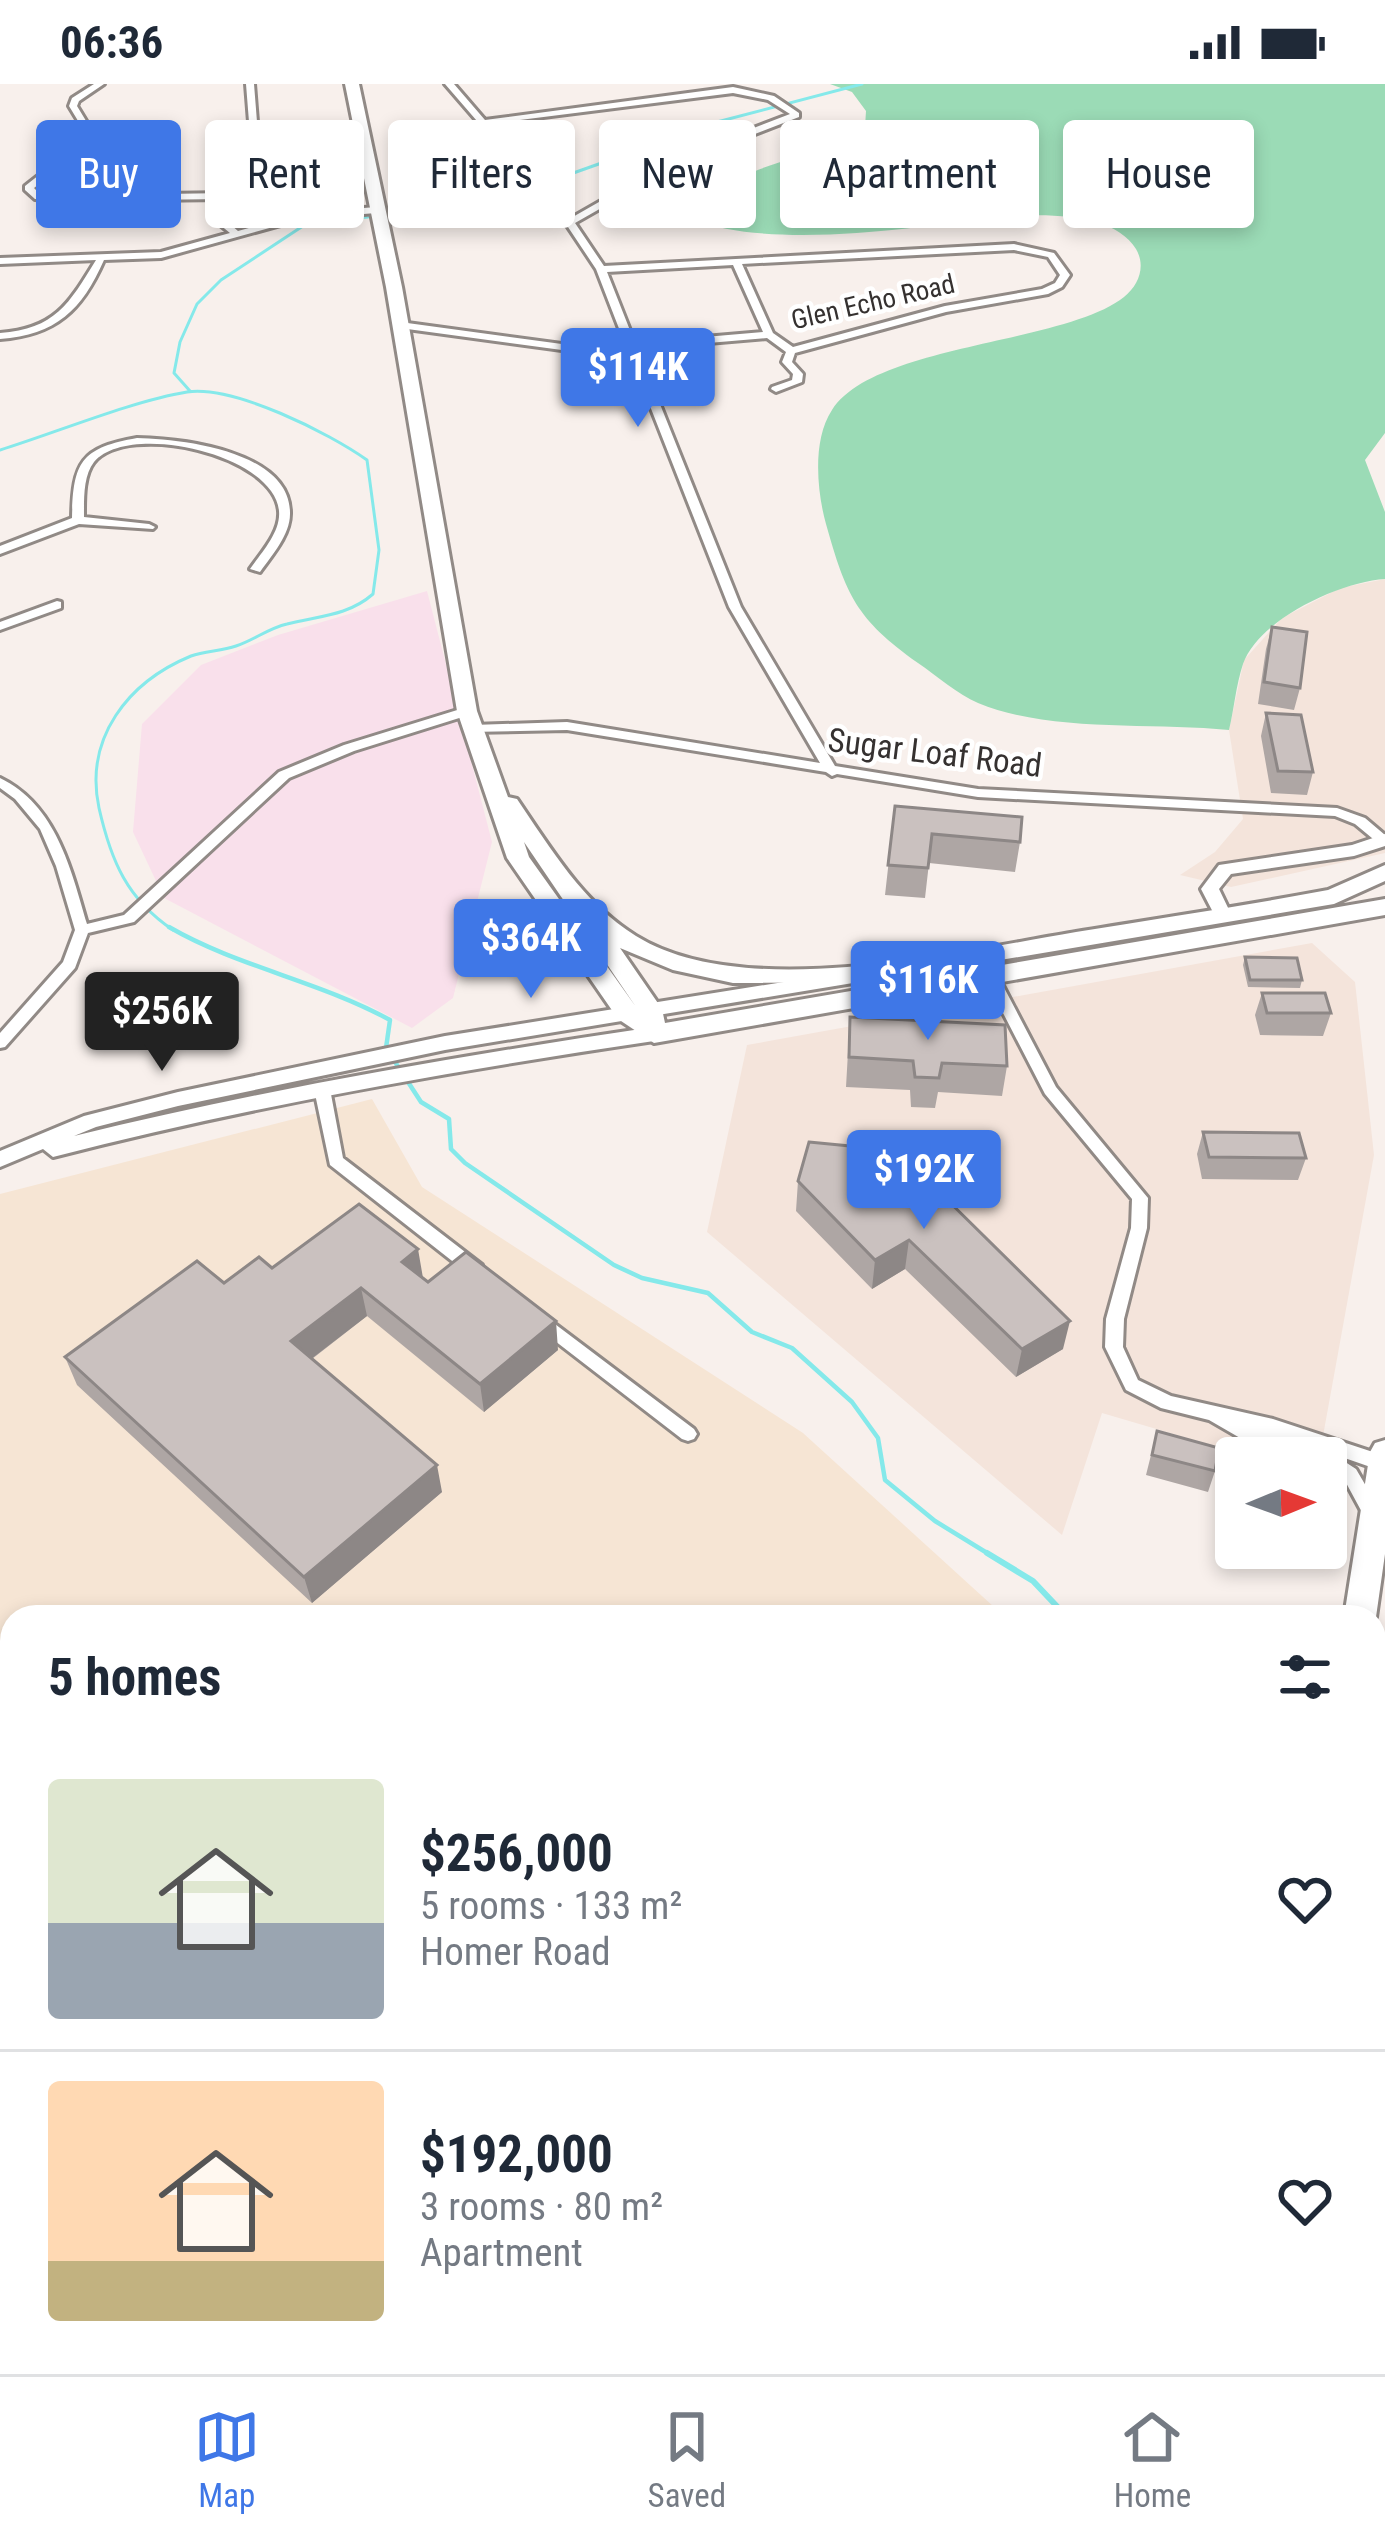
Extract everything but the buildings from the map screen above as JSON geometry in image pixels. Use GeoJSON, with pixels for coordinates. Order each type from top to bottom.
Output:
{"type":"FeatureCollection","features":[{"type":"Feature","properties":{"kind":"main road"},"geometry":{"type":"LineString","coordinates":[[352,84],[470,720],[483,766],[518,858],[644,1019]]}},
{"type":"Feature","properties":{"kind":"main road"},"geometry":{"type":"LineString","coordinates":[[483,766],[568,892],[644,1019]]}},
{"type":"Feature","properties":{"kind":"main road"},"geometry":{"type":"LineString","coordinates":[[1223,925],[1334,896],[1385,872]]}},
{"type":"Feature","properties":{"kind":"main road"},"geometry":{"type":"LineString","coordinates":[[568,892],[628,941],[681,964],[733,975],[870,974],[986,966]]}},
{"type":"Feature","properties":{"kind":"main road"},"geometry":{"type":"LineString","coordinates":[[644,1019],[1223,925],[1385,907]]}},
{"type":"Feature","properties":{"kind":"main road"},"geometry":{"type":"LineString","coordinates":[[1362,1605],[1384,1460]]}},
{"type":"Feature","properties":{"kind":"street"},"geometry":{"type":"LineString","coordinates":[[82,120],[73,106],[75,100],[100,84]]}},
{"type":"Feature","properties":{"kind":"street"},"geometry":{"type":"LineString","coordinates":[[250,84],[253,120]]}},
{"type":"Feature","properties":{"kind":"street"},"geometry":{"type":"LineString","coordinates":[[449,84],[485,120]]}},
{"type":"Feature","properties":{"kind":"street"},"geometry":{"type":"LineString","coordinates":[[503,120],[733,91],[771,98],[796,115],[680,160],[575,218]]}},
{"type":"Feature","properties":{"kind":"street"},"geometry":{"type":"LineString","coordinates":[[0,261],[161,255],[302,216],[376,210]]}},
{"type":"Feature","properties":{"kind":"street"},"geometry":{"type":"LineString","coordinates":[[229,228],[238,235]]}},
{"type":"Feature","properties":{"kind":"street"},"geometry":{"type":"LineString","coordinates":[[575,228],[601,269],[735,607],[832,772]]}},
{"type":"Feature","properties":{"kind":"street","name":"Glen Echo Road"},"geometry":{"type":"LineString","coordinates":[[400,326],[584,350],[631,350],[769,335],[791,351],[945,309],[1045,292],[1059,285],[1065,274],[1051,255],[1014,247],[737,264]]}},
{"type":"Feature","properties":{"kind":"street"},"geometry":{"type":"LineString","coordinates":[[0,336],[28,335],[62,318],[100,260]]}},
{"type":"Feature","properties":{"kind":"street"},"geometry":{"type":"LineString","coordinates":[[601,269],[737,264],[769,335]]}},
{"type":"Feature","properties":{"kind":"street"},"geometry":{"type":"LineString","coordinates":[[776,388],[797,382],[798,374],[787,362],[791,351]]}},
{"type":"Feature","properties":{"kind":"street"},"geometry":{"type":"LineString","coordinates":[[78,520],[78,496],[87,463],[97,452],[147,443],[215,451],[265,470],[286,506],[283,528],[256,569]]}},
{"type":"Feature","properties":{"kind":"street"},"geometry":{"type":"LineString","coordinates":[[0,550],[78,520],[149,526]]}},
{"type":"Feature","properties":{"kind":"street"},"geometry":{"type":"LineString","coordinates":[[0,626],[57,605]]}},
{"type":"Feature","properties":{"kind":"street","name":"Sugar Loaf Road"},"geometry":{"type":"LineString","coordinates":[[82,929],[129,919],[284,775],[349,748],[470,720],[568,725],[978,793],[1337,812],[1360,821],[1384,840]]}},
{"type":"Feature","properties":{"kind":"street"},"geometry":{"type":"LineString","coordinates":[[0,782],[28,800],[50,829],[82,929],[70,964],[0,1043]]}},
{"type":"Feature","properties":{"kind":"street"},"geometry":{"type":"LineString","coordinates":[[1223,925],[1210,889],[1225,869],[1354,850],[1384,840]]}},
{"type":"Feature","properties":{"kind":"street"},"geometry":{"type":"LineString","coordinates":[[986,966],[1050,1090],[1140,1198],[1139,1228],[1114,1318],[1114,1347],[1123,1373],[1147,1395],[1217,1417],[1252,1437]]}},
{"type":"Feature","properties":{"kind":"street"},"geometry":{"type":"LineString","coordinates":[[0,1161],[91,1121],[353,1073],[458,1064],[644,1019],[870,974]]}},
{"type":"Feature","properties":{"kind":"street"},"geometry":{"type":"LineString","coordinates":[[0,1161],[182,1115],[322,1089],[353,1073],[445,1043],[644,1019]]}},
{"type":"Feature","properties":{"kind":"street"},"geometry":{"type":"LineString","coordinates":[[322,1089],[336,1161],[498,1287]]}},
{"type":"Feature","properties":{"kind":"street"},"geometry":{"type":"LineString","coordinates":[[517,1301],[688,1434]]}},
{"type":"Feature","properties":{"kind":"street"},"geometry":{"type":"LineString","coordinates":[[1217,1417],[1234,1416],[1273,1426],[1384,1460]]}},
{"type":"Feature","properties":{"kind":"street"},"geometry":{"type":"LineString","coordinates":[[1347,1472],[1374,1516]]}},
{"type":"Feature","properties":{"kind":"shaded area"},"geometry":{"type":"Polygon","coordinates":[[[1385,579],[1385,853],[1231,887],[1180,875],[1215,852],[1243,819],[1229,730],[1244,660],[1282,618],[1340,588],[1385,579]]]}},
{"type":"Feature","properties":{"kind":"shaded area"},"geometry":{"type":"Polygon","coordinates":[[[427,591],[492,842],[453,998],[412,1028],[164,898],[133,832],[142,724],[201,665],[278,635],[427,591]]]}},
{"type":"Feature","properties":{"kind":"shaded area"},"geometry":{"type":"Polygon","coordinates":[[[1312,943],[1355,982],[1374,1155],[1323,1437],[1215,1437],[1215,1446],[1102,1413],[1062,1535],[707,1232],[747,1045],[1312,943]]]}},
{"type":"Feature","properties":{"kind":"shaded area"},"geometry":{"type":"Polygon","coordinates":[[[372,1099],[422,1187],[803,1433],[992,1605],[0,1605],[0,1194],[372,1099]]]}},
{"type":"Feature","properties":{"kind":"green space"},"geometry":{"type":"Polygon","coordinates":[[[830,84],[1385,84],[1385,433],[1365,460],[1385,512],[1385,579],[1325,595],[1266,632],[1243,664],[1229,730],[1037,719],[978,703],[955,690],[880,633],[856,604],[826,524],[818,466],[826,422],[854,388],[927,358],[1096,313],[1124,297],[1137,281],[1140,262],[1136,249],[1109,228],[1254,228],[1254,120],[1063,120],[1063,216],[1039,215],[1039,120],[865,120],[866,111],[852,92],[830,84]]]}},
{"type":"Feature","properties":{"kind":"green space"},"geometry":{"type":"Polygon","coordinates":[[[780,163],[780,228],[906,228],[797,235],[726,228],[756,228],[756,171],[780,163]]]}},
{"type":"Feature","properties":{"kind":"waterway"},"geometry":{"type":"LineString","coordinates":[[385,215],[458,195],[548,182],[717,122],[862,84]]}},
{"type":"Feature","properties":{"kind":"waterway"},"geometry":{"type":"LineString","coordinates":[[190,391],[174,373],[180,342],[197,304],[221,280],[309,222],[368,217]]}},
{"type":"Feature","properties":{"kind":"waterway"},"geometry":{"type":"LineString","coordinates":[[0,450],[142,402],[207,392],[280,413],[367,460],[379,550],[373,594],[343,611],[280,626],[236,646],[191,656],[168,667],[130,697],[105,736],[96,782],[109,845],[133,892],[169,927]]}},
{"type":"Feature","properties":{"kind":"waterway"},"geometry":{"type":"LineString","coordinates":[[169,927],[390,1020],[386,1048],[421,1102],[449,1119],[451,1149],[465,1163],[614,1265],[642,1278],[708,1293],[752,1332],[792,1348],[852,1402],[878,1438],[885,1480],[935,1521],[992,1556]]}},
{"type":"Feature","properties":{"kind":"waterway"},"geometry":{"type":"LineString","coordinates":[[169,927],[173,930]]}},
{"type":"Feature","properties":{"kind":"waterway"},"geometry":{"type":"LineString","coordinates":[[987,1553],[1033,1581],[1056,1605]]}}]}
